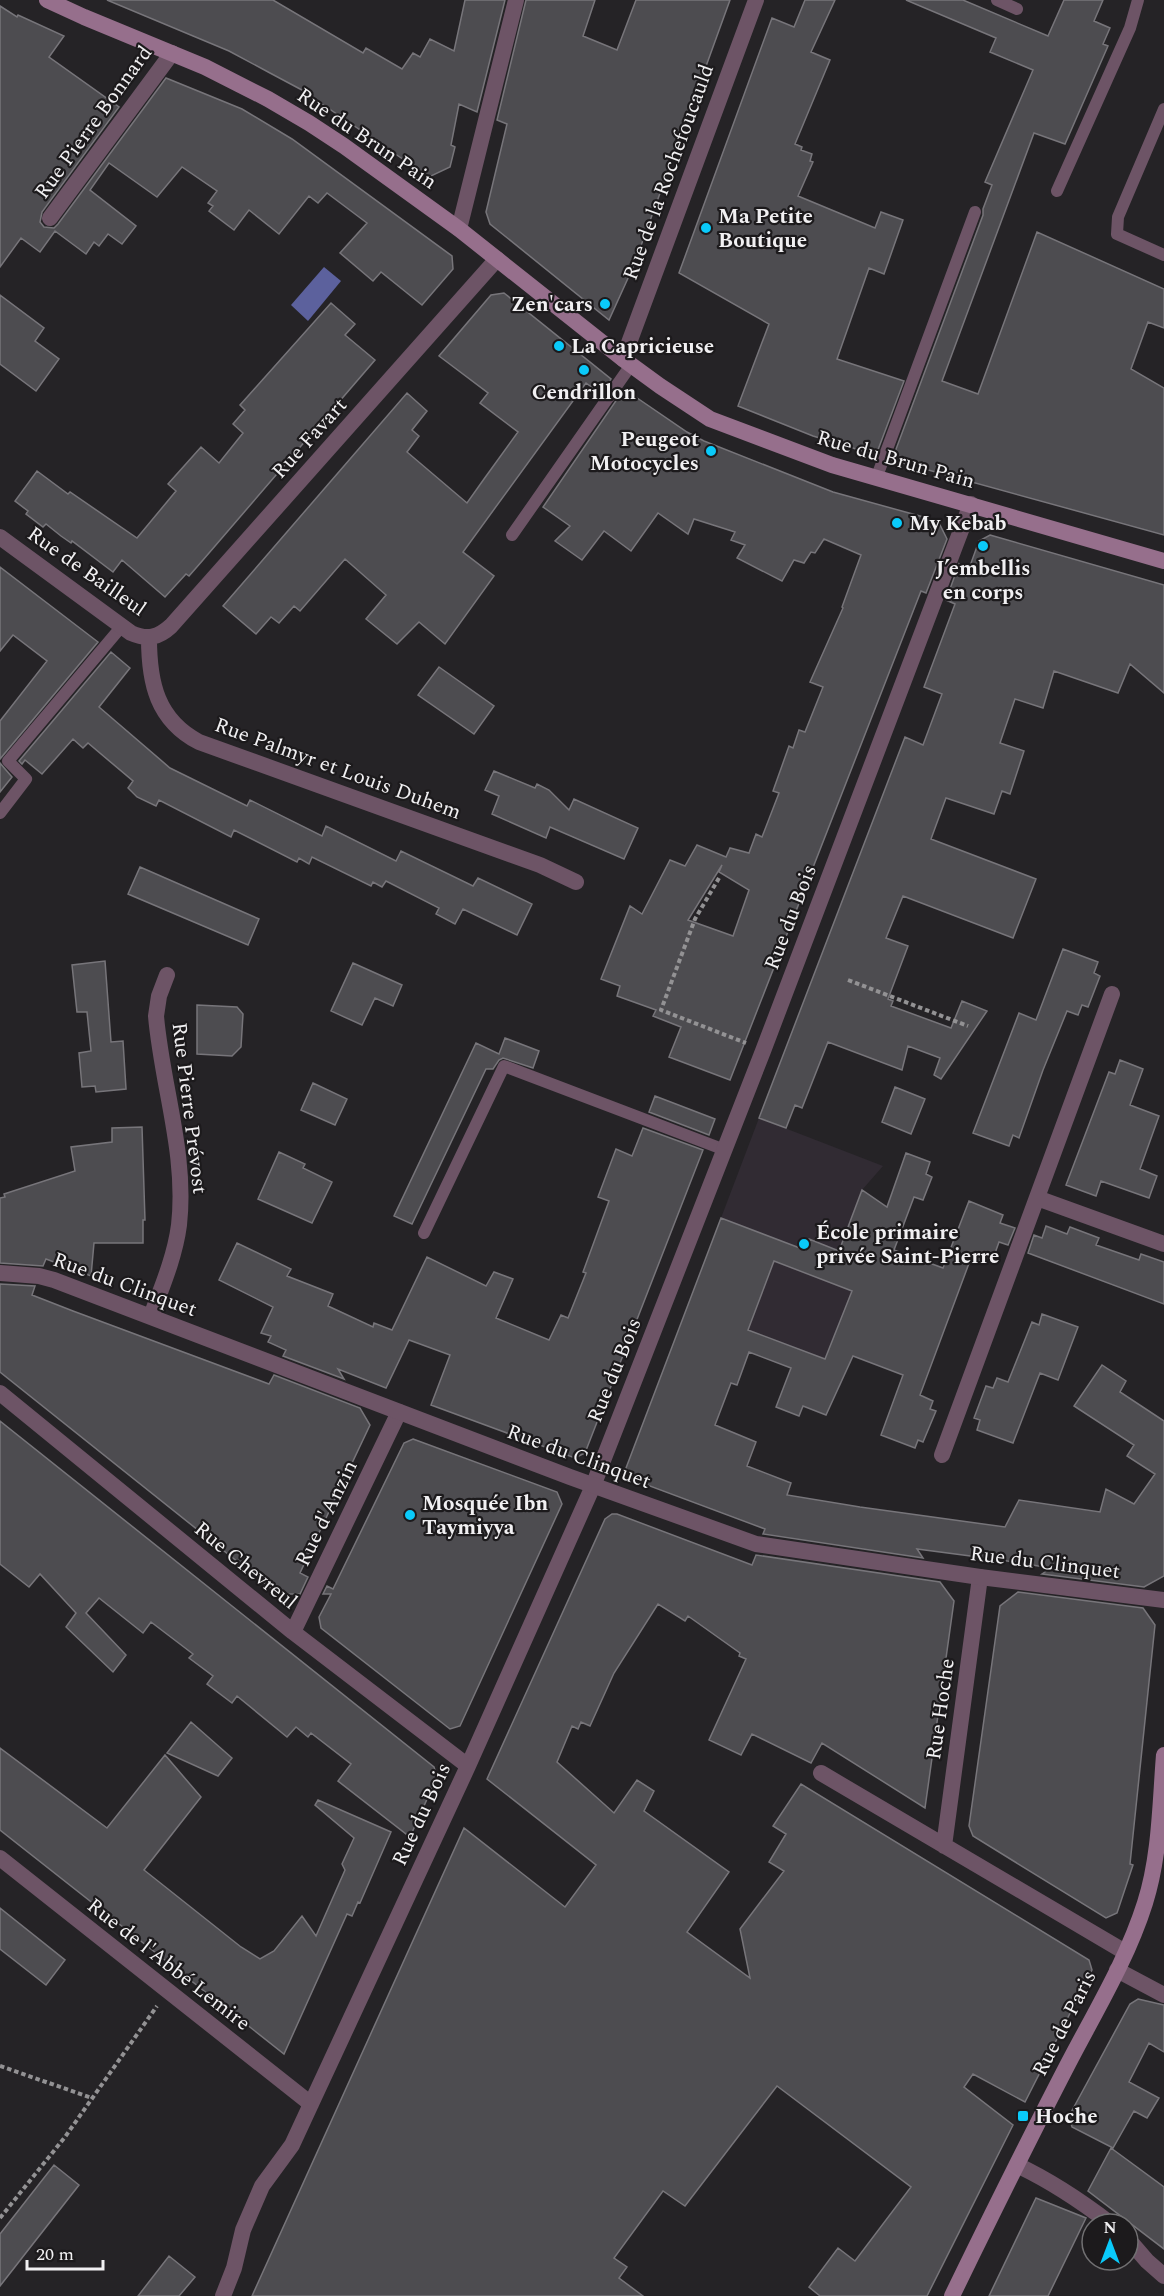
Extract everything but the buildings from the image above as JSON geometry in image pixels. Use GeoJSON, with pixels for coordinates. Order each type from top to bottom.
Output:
{"type":"FeatureCollection","features":[{"type":"Feature","properties":{"kind":"main road","name":"Rue du Brun Pain"},"geometry":{"type":"LineString","coordinates":[[47,0],[237,82],[309,123],[459,229],[627,362],[710,419],[799,454],[876,479],[971,504],[1164,561]]}},
{"type":"Feature","properties":{"kind":"main road","name":"Rue de Paris"},"geometry":{"type":"LineString","coordinates":[[952,2296],[1117,1970],[1140,1919],[1150,1883],[1158,1830],[1164,1755]]}},
{"type":"Feature","properties":{"kind":"street"},"geometry":{"type":"LineString","coordinates":[[459,229],[516,0]]}},
{"type":"Feature","properties":{"kind":"street","name":"Rue de la Rochefoucauld"},"geometry":{"type":"LineString","coordinates":[[627,362],[756,0]]}},
{"type":"Feature","properties":{"kind":"street","name":"Rue Pierre Bonnard"},"geometry":{"type":"LineString","coordinates":[[50,218],[172,53]]}},
{"type":"Feature","properties":{"kind":"street","name":"Rue Favart"},"geometry":{"type":"LineString","coordinates":[[149,638],[161,635],[171,626],[497,259]]}},
{"type":"Feature","properties":{"kind":"street","name":"Rue du Bois"},"geometry":{"type":"LineString","coordinates":[[223,2296],[234,2268],[243,2230],[262,2186],[292,2145],[468,1766],[593,1486],[725,1150],[971,504]]}},
{"type":"Feature","properties":{"kind":"street","name":"Rue de Bailleul"},"geometry":{"type":"LineString","coordinates":[[0,537],[131,633],[149,638]]}},
{"type":"Feature","properties":{"kind":"street","name":"Rue Palmyr et Louis Duhem"},"geometry":{"type":"LineString","coordinates":[[149,638],[150,667],[157,698],[165,713],[185,734],[199,742],[540,865],[576,882]]}},
{"type":"Feature","properties":{"kind":"street","name":"Rue Pierre Prévost"},"geometry":{"type":"LineString","coordinates":[[151,1316],[175,1245],[179,1217],[177,1151],[156,1016],[159,996],[167,975]]}},
{"type":"Feature","properties":{"kind":"street"},"geometry":{"type":"LineString","coordinates":[[942,1455],[1112,994]]}},
{"type":"Feature","properties":{"kind":"street"},"geometry":{"type":"LineString","coordinates":[[1037,1198],[1164,1244]]}},
{"type":"Feature","properties":{"kind":"street","name":"Rue du Clinquet"},"geometry":{"type":"LineString","coordinates":[[0,1273],[39,1276],[54,1280],[593,1486],[756,1544],[980,1577],[1164,1600]]}},
{"type":"Feature","properties":{"kind":"street","name":"Rue Chevreul"},"geometry":{"type":"LineString","coordinates":[[0,1393],[293,1632],[468,1766]]}},
{"type":"Feature","properties":{"kind":"street","name":"Rue d'Anzin"},"geometry":{"type":"LineString","coordinates":[[293,1632],[399,1412]]}},
{"type":"Feature","properties":{"kind":"street","name":"Rue Hoche"},"geometry":{"type":"LineString","coordinates":[[945,1846],[980,1577]]}},
{"type":"Feature","properties":{"kind":"street"},"geometry":{"type":"LineString","coordinates":[[821,1773],[1125,1952]]}},
{"type":"Feature","properties":{"kind":"street","name":"Rue de l'Abbé Lemire"},"geometry":{"type":"LineString","coordinates":[[0,1858],[311,2104]]}},
{"type":"Feature","properties":{"kind":"street"},"geometry":{"type":"LineString","coordinates":[[1117,1970],[1164,1995]]}},
{"type":"Feature","properties":{"kind":"street"},"geometry":{"type":"LineString","coordinates":[[1017,2165],[1040,2175],[1096,2212]]}},
{"type":"Feature","properties":{"kind":"street"},"geometry":{"type":"LineString","coordinates":[[1140,2253],[1164,2276]]}},
{"type":"Feature","properties":{"kind":"lane"},"geometry":{"type":"LineString","coordinates":[[997,0],[1017,9]]}},
{"type":"Feature","properties":{"kind":"lane"},"geometry":{"type":"LineString","coordinates":[[1057,191],[1130,28],[1138,0]]}},
{"type":"Feature","properties":{"kind":"lane"},"geometry":{"type":"LineString","coordinates":[[1164,109],[1118,217],[1117,227],[1117,234],[1164,255]]}},
{"type":"Feature","properties":{"kind":"lane"},"geometry":{"type":"LineString","coordinates":[[876,479],[975,212]]}},
{"type":"Feature","properties":{"kind":"lane"},"geometry":{"type":"LineString","coordinates":[[512,535],[627,362]]}},
{"type":"Feature","properties":{"kind":"lane"},"geometry":{"type":"LineString","coordinates":[[0,813],[26,779],[4,758],[122,626]]}},
{"type":"Feature","properties":{"kind":"lane"},"geometry":{"type":"LineString","coordinates":[[424,1233],[504,1066],[725,1150]]}},
{"type":"Feature","properties":{"kind":"path"},"geometry":{"type":"LineString","coordinates":[[719,878],[695,919],[661,1010],[745,1043]]}},
{"type":"Feature","properties":{"kind":"path"},"geometry":{"type":"LineString","coordinates":[[848,980],[968,1026]]}},
{"type":"Feature","properties":{"kind":"path"},"geometry":{"type":"LineString","coordinates":[[0,2218],[65,2137],[168,1991]]}},
{"type":"Feature","properties":{"kind":"path"},"geometry":{"type":"LineString","coordinates":[[0,2066],[92,2098]]}},
{"type":"Feature","properties":{"kind":"shaded area","name":"École primaire privée Saint-Pierre"},"geometry":{"type":"Polygon","coordinates":[[[759,1118],[883,1166],[862,1190],[906,1220],[840,1387],[680,1326],[759,1118]]]}},
{"type":"Feature","properties":{"kind":"water"},"geometry":{"type":"Polygon","coordinates":[[[324,267],[341,281],[308,321],[291,305],[324,267]]]}},
{"type":"Feature","properties":{"kind":"place","name":"Ma Petite Boutique"},"geometry":{"type":"Point","coordinates":[706,228]}},
{"type":"Feature","properties":{"kind":"place","name":"Zen'cars"},"geometry":{"type":"Point","coordinates":[605,304]}},
{"type":"Feature","properties":{"kind":"place","name":"La Capricieuse"},"geometry":{"type":"Point","coordinates":[559,346]}},
{"type":"Feature","properties":{"kind":"place","name":"Cendrillon"},"geometry":{"type":"Point","coordinates":[584,370]}},
{"type":"Feature","properties":{"kind":"place","name":"Peugeot Motocycles"},"geometry":{"type":"Point","coordinates":[711,451]}},
{"type":"Feature","properties":{"kind":"place","name":"My Kebab"},"geometry":{"type":"Point","coordinates":[897,523]}},
{"type":"Feature","properties":{"kind":"place","name":"J’embellis en corps"},"geometry":{"type":"Point","coordinates":[983,546]}},
{"type":"Feature","properties":{"kind":"place","name":"École primaire privée Saint-Pierre"},"geometry":{"type":"Point","coordinates":[804,1244]}},
{"type":"Feature","properties":{"kind":"place","name":"Mosquée Ibn Taymiyya"},"geometry":{"type":"Point","coordinates":[410,1515]}},
{"type":"Feature","properties":{"kind":"place","name":"Hoche"},"geometry":{"type":"Point","coordinates":[1023,2116]}}]}
